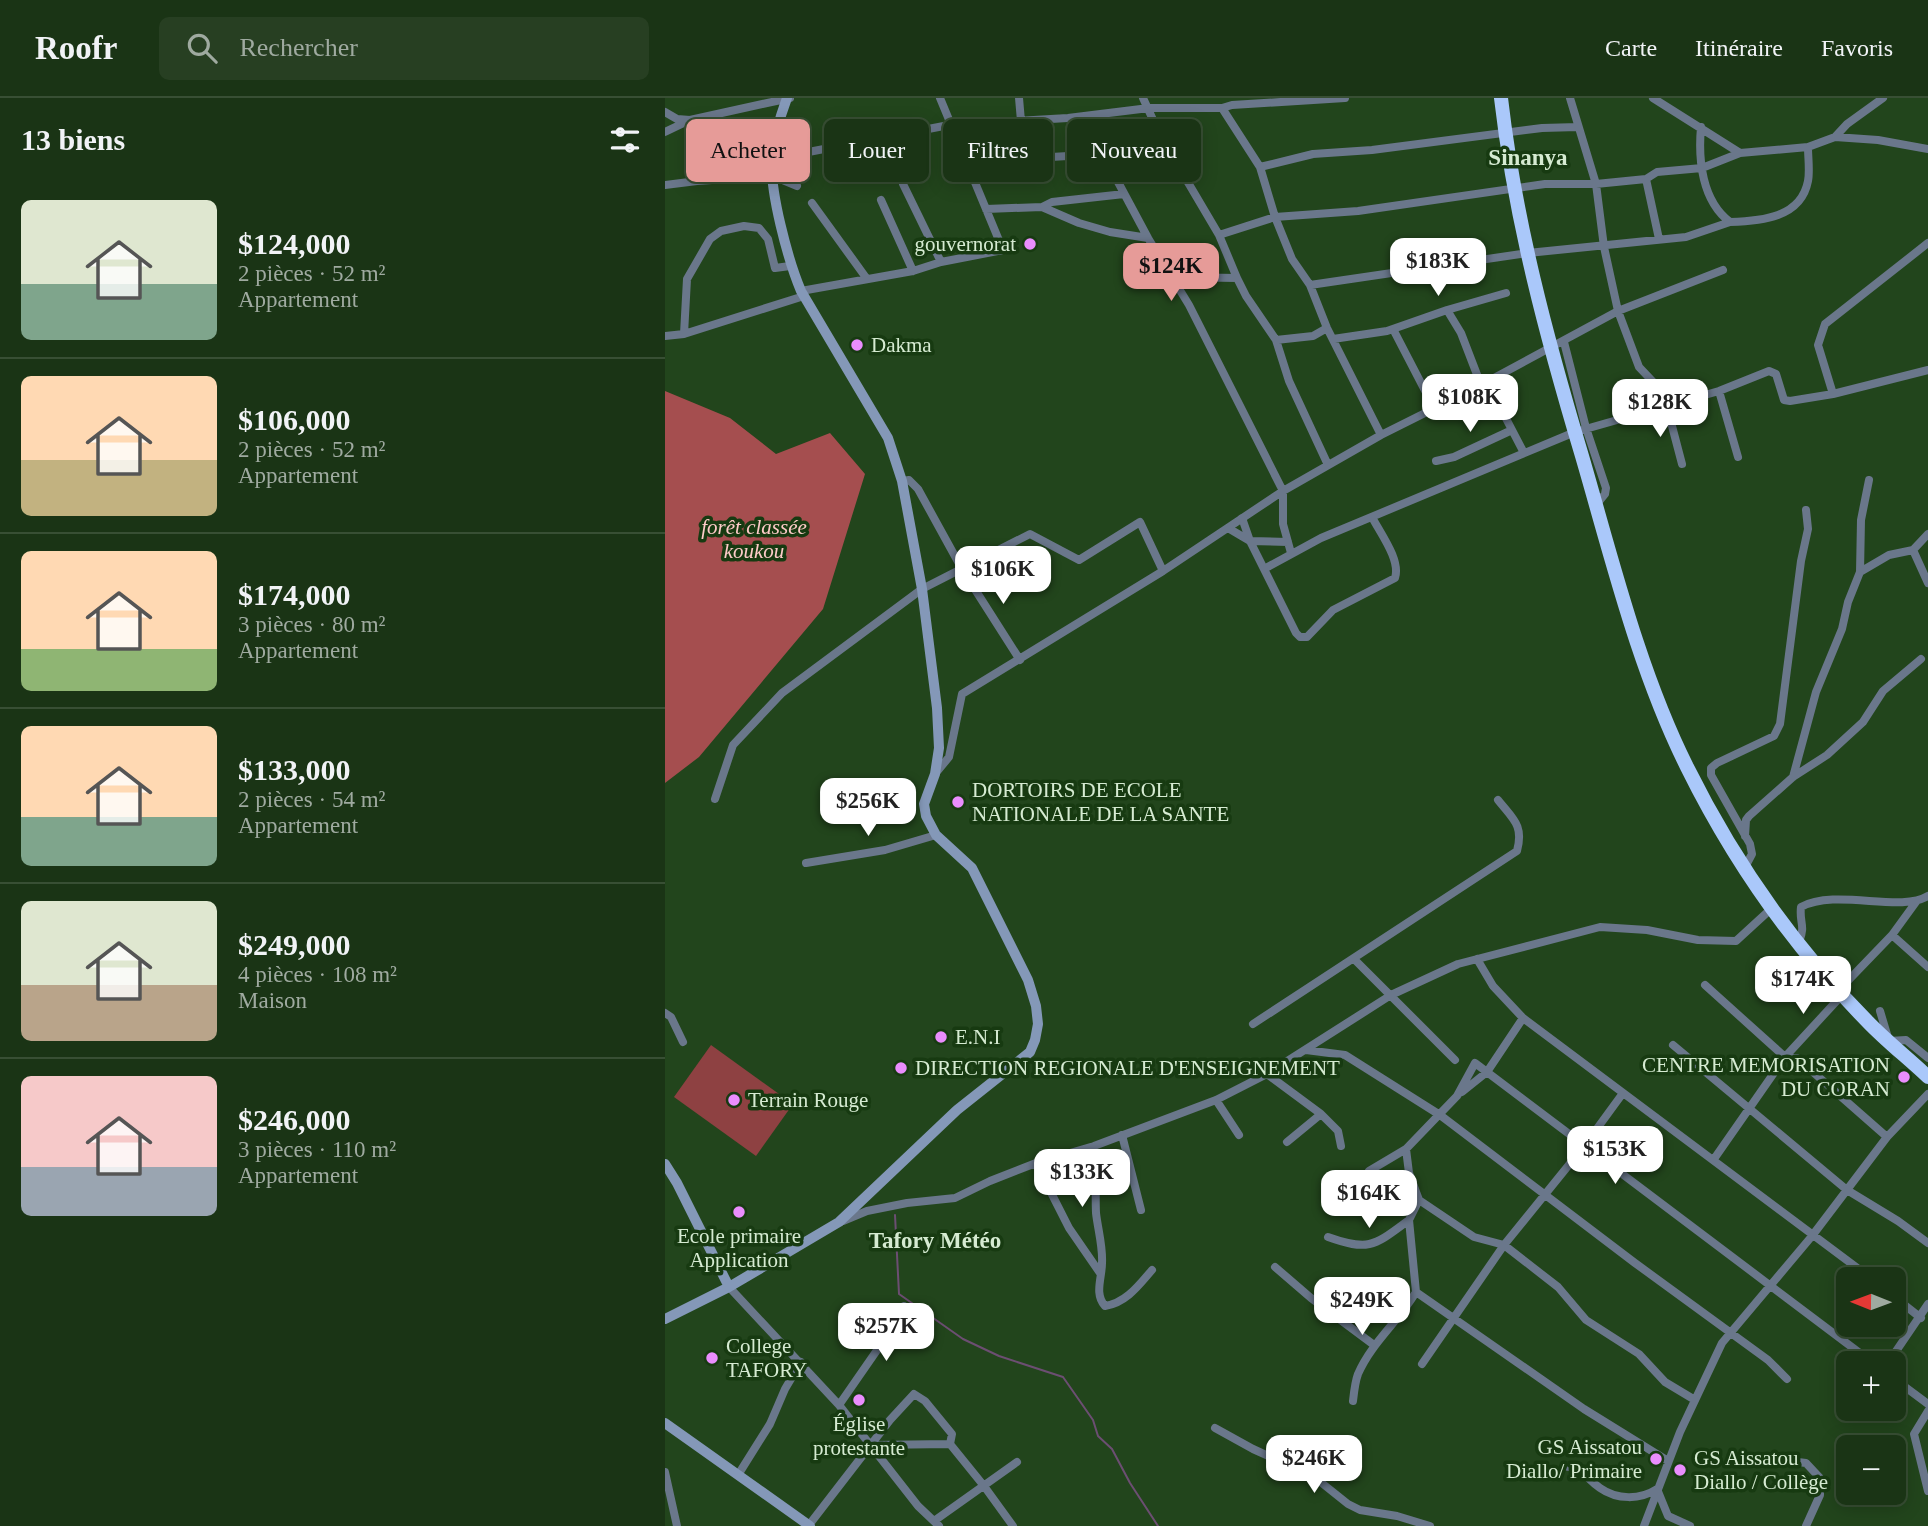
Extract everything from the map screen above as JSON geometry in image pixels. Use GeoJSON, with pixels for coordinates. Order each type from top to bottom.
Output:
{"type":"FeatureCollection","features":[{"type":"Feature","properties":{"kind":"highway"},"geometry":{"type":"LineString","coordinates":[[1501,98],[1505,134],[1528,253],[1580,430],[1596,505],[1637,644],[1686,765],[1722,833],[1772,908],[1841,992],[1928,1077]]}},
{"type":"Feature","properties":{"kind":"street"},"geometry":{"type":"LineString","coordinates":[[694,119],[787,98]]}},
{"type":"Feature","properties":{"kind":"street"},"geometry":{"type":"LineString","coordinates":[[780,119],[787,98]]}},
{"type":"Feature","properties":{"kind":"street"},"geometry":{"type":"LineString","coordinates":[[940,98],[947,119]]}},
{"type":"Feature","properties":{"kind":"street"},"geometry":{"type":"LineString","coordinates":[[1019,98],[1021,119]]}},
{"type":"Feature","properties":{"kind":"street"},"geometry":{"type":"LineString","coordinates":[[1143,98],[1153,119]]}},
{"type":"Feature","properties":{"kind":"street"},"geometry":{"type":"LineString","coordinates":[[1041,119],[1149,108],[1222,108],[1232,105],[1345,98]]}},
{"type":"Feature","properties":{"kind":"street"},"geometry":{"type":"LineString","coordinates":[[1570,98],[1596,184],[1604,247],[1618,312],[1639,367],[1671,406],[1682,464]]}},
{"type":"Feature","properties":{"kind":"street"},"geometry":{"type":"LineString","coordinates":[[1653,98],[1740,153]]}},
{"type":"Feature","properties":{"kind":"street"},"geometry":{"type":"LineString","coordinates":[[1835,137],[1847,124],[1883,98]]}},
{"type":"Feature","properties":{"kind":"street"},"geometry":{"type":"LineString","coordinates":[[1222,108],[1260,167],[1275,218],[1292,259],[1310,285],[1327,328],[1381,435]]}},
{"type":"Feature","properties":{"kind":"street"},"geometry":{"type":"LineString","coordinates":[[665,112],[677,119],[686,120]]}},
{"type":"Feature","properties":{"kind":"street"},"geometry":{"type":"LineString","coordinates":[[665,132],[686,122]]}},
{"type":"Feature","properties":{"kind":"street"},"geometry":{"type":"LineString","coordinates":[[810,152],[943,126]]}},
{"type":"Feature","properties":{"kind":"street"},"geometry":{"type":"LineString","coordinates":[[1260,167],[1313,154],[1372,150],[1542,128],[1578,127]]}},
{"type":"Feature","properties":{"kind":"street"},"geometry":{"type":"LineString","coordinates":[[1701,127],[1699,149],[1705,184],[1720,215],[1730,222]]}},
{"type":"Feature","properties":{"kind":"street"},"geometry":{"type":"LineString","coordinates":[[1219,235],[1275,218],[1358,211],[1545,184],[1596,184],[1646,179],[1657,172],[1702,168],[1740,153],[1808,147],[1835,137],[1878,139],[1928,149]]}},
{"type":"Feature","properties":{"kind":"street"},"geometry":{"type":"LineString","coordinates":[[1310,285],[1528,253],[1686,237],[1730,222],[1773,218],[1796,206],[1808,182],[1808,147]]}},
{"type":"Feature","properties":{"kind":"street"},"geometry":{"type":"LineString","coordinates":[[1646,179],[1659,240]]}},
{"type":"Feature","properties":{"kind":"street"},"geometry":{"type":"LineString","coordinates":[[665,185],[689,182]]}},
{"type":"Feature","properties":{"kind":"street"},"geometry":{"type":"LineString","coordinates":[[773,182],[790,266],[803,294],[888,438],[902,481],[922,589],[937,708],[939,748],[935,774],[924,804],[926,816],[936,835],[972,868],[1028,980],[1037,1006],[1038,1024],[1030,1052],[957,1110],[839,1222]]}},
{"type":"Feature","properties":{"kind":"street"},"geometry":{"type":"LineString","coordinates":[[787,182],[797,186]]}},
{"type":"Feature","properties":{"kind":"street"},"geometry":{"type":"LineString","coordinates":[[665,336],[684,334],[803,294],[1003,250],[974,182]]}},
{"type":"Feature","properties":{"kind":"street"},"geometry":{"type":"LineString","coordinates":[[1118,182],[1215,353],[1283,491],[1283,524],[1291,553]]}},
{"type":"Feature","properties":{"kind":"street"},"geometry":{"type":"LineString","coordinates":[[1188,182],[1219,235],[1246,296],[1276,340],[1289,381],[1328,465]]}},
{"type":"Feature","properties":{"kind":"street"},"geometry":{"type":"LineString","coordinates":[[903,184],[940,262]]}},
{"type":"Feature","properties":{"kind":"street"},"geometry":{"type":"LineString","coordinates":[[986,209],[1042,207],[1052,202],[1124,194]]}},
{"type":"Feature","properties":{"kind":"street"},"geometry":{"type":"LineString","coordinates":[[881,200],[913,271]]}},
{"type":"Feature","properties":{"kind":"street"},"geometry":{"type":"LineString","coordinates":[[812,203],[867,279]]}},
{"type":"Feature","properties":{"kind":"street"},"geometry":{"type":"LineString","coordinates":[[1042,207],[1079,223],[1110,232],[1148,238]]}},
{"type":"Feature","properties":{"kind":"street"},"geometry":{"type":"LineString","coordinates":[[684,334],[687,279],[710,239],[721,231],[744,226],[759,228],[768,239],[775,268],[790,266]]}},
{"type":"Feature","properties":{"kind":"street"},"geometry":{"type":"LineString","coordinates":[[1833,394],[1818,345],[1825,324],[1928,243]]}},
{"type":"Feature","properties":{"kind":"street"},"geometry":{"type":"LineString","coordinates":[[935,774],[949,757],[962,694],[1163,571],[1283,491],[1381,435],[1484,384],[1618,312],[1723,270]]}},
{"type":"Feature","properties":{"kind":"street"},"geometry":{"type":"LineString","coordinates":[[1174,277],[1237,278]]}},
{"type":"Feature","properties":{"kind":"street"},"geometry":{"type":"LineString","coordinates":[[1333,339],[1393,329],[1506,293]]}},
{"type":"Feature","properties":{"kind":"street"},"geometry":{"type":"LineString","coordinates":[[1447,310],[1461,333],[1484,384],[1524,453]]}},
{"type":"Feature","properties":{"kind":"street"},"geometry":{"type":"LineString","coordinates":[[1276,340],[1313,336],[1327,328]]}},
{"type":"Feature","properties":{"kind":"street"},"geometry":{"type":"LineString","coordinates":[[1393,329],[1434,408]]}},
{"type":"Feature","properties":{"kind":"street"},"geometry":{"type":"LineString","coordinates":[[1265,569],[1291,553],[1372,517],[1580,430],[1671,406],[1769,371],[1776,374],[1784,400],[1833,394],[1928,370]]}},
{"type":"Feature","properties":{"kind":"street"},"geometry":{"type":"LineString","coordinates":[[1719,391],[1738,457]]}},
{"type":"Feature","properties":{"kind":"street"},"geometry":{"type":"LineString","coordinates":[[1436,461],[1454,457],[1512,430]]}},
{"type":"Feature","properties":{"kind":"street"},"geometry":{"type":"LineString","coordinates":[[902,481],[909,480],[918,489],[962,569],[1020,660]]}},
{"type":"Feature","properties":{"kind":"street"},"geometry":{"type":"LineString","coordinates":[[1793,777],[1816,692],[1842,629],[1848,602],[1860,572],[1861,520],[1869,480]]}},
{"type":"Feature","properties":{"kind":"street"},"geometry":{"type":"LineString","coordinates":[[1744,869],[1752,854],[1742,821],[1711,775],[1711,768],[1773,736],[1780,724],[1801,561],[1808,528],[1806,510]]}},
{"type":"Feature","properties":{"kind":"street"},"geometry":{"type":"LineString","coordinates":[[1242,518],[1250,541],[1296,632],[1307,637],[1333,610],[1395,578],[1397,572],[1394,559],[1372,517]]}},
{"type":"Feature","properties":{"kind":"street"},"geometry":{"type":"LineString","coordinates":[[715,799],[733,745],[782,693],[922,589],[1030,534],[1079,560],[1140,522],[1163,571]]}},
{"type":"Feature","properties":{"kind":"street"},"geometry":{"type":"LineString","coordinates":[[1228,528],[1250,541],[1288,542]]}},
{"type":"Feature","properties":{"kind":"street"},"geometry":{"type":"LineString","coordinates":[[1860,572],[1889,555],[1913,550],[1928,534]]}},
{"type":"Feature","properties":{"kind":"street"},"geometry":{"type":"LineString","coordinates":[[1913,550],[1928,583]]}},
{"type":"Feature","properties":{"kind":"street"},"geometry":{"type":"LineString","coordinates":[[1742,821],[1793,777],[1827,755],[1863,722],[1883,691],[1921,659]]}},
{"type":"Feature","properties":{"kind":"street"},"geometry":{"type":"LineString","coordinates":[[1253,1024],[1517,851],[1521,837],[1520,828],[1498,800]]}},
{"type":"Feature","properties":{"kind":"street"},"geometry":{"type":"LineString","coordinates":[[806,863],[885,850],[936,835]]}},
{"type":"Feature","properties":{"kind":"street"},"geometry":{"type":"LineString","coordinates":[[1714,1159],[1785,1057],[1892,935],[1916,902],[1928,896]]}},
{"type":"Feature","properties":{"kind":"street"},"geometry":{"type":"LineString","coordinates":[[1799,942],[1804,929],[1801,907],[1812,901],[1854,899],[1916,902]]}},
{"type":"Feature","properties":{"kind":"street"},"geometry":{"type":"LineString","coordinates":[[665,1319],[730,1287],[839,1222],[867,1211],[955,1198],[1036,1163],[1094,1146],[1216,1100],[1306,1050],[1391,995],[1458,964],[1599,927],[1647,930],[1698,940],[1736,941],[1772,908]]}},
{"type":"Feature","properties":{"kind":"street"},"geometry":{"type":"LineString","coordinates":[[1892,935],[1928,967]]}},
{"type":"Feature","properties":{"kind":"street"},"geometry":{"type":"LineString","coordinates":[[1354,959],[1455,1060]]}},
{"type":"Feature","properties":{"kind":"street"},"geometry":{"type":"LineString","coordinates":[[1477,959],[1493,986],[1523,1018],[1855,1267]]}},
{"type":"Feature","properties":{"kind":"street"},"geometry":{"type":"LineString","coordinates":[[1706,985],[1785,1057],[1797,1058],[1887,1137]]}},
{"type":"Feature","properties":{"kind":"street"},"geometry":{"type":"LineString","coordinates":[[1880,1010],[1889,1041],[1906,1040],[1928,1058]]}},
{"type":"Feature","properties":{"kind":"street"},"geometry":{"type":"LineString","coordinates":[[665,1013],[671,1017],[683,1042]]}},
{"type":"Feature","properties":{"kind":"street"},"geometry":{"type":"LineString","coordinates":[[1369,1171],[1406,1149],[1457,1096],[1487,1072],[1523,1018]]}},
{"type":"Feature","properties":{"kind":"street"},"geometry":{"type":"LineString","coordinates":[[1673,1045],[1847,1190],[1928,1243]]}},
{"type":"Feature","properties":{"kind":"street"},"geometry":{"type":"LineString","coordinates":[[1306,1050],[1345,1055],[1440,1115],[1768,1360],[1787,1379]]}},
{"type":"Feature","properties":{"kind":"street"},"geometry":{"type":"LineString","coordinates":[[1457,1096],[1475,1063],[1857,1351]]}},
{"type":"Feature","properties":{"kind":"street"},"geometry":{"type":"LineString","coordinates":[[1266,1074],[1338,1131],[1341,1146]]}},
{"type":"Feature","properties":{"kind":"street"},"geometry":{"type":"LineString","coordinates":[[1422,1364],[1504,1245],[1585,1145],[1623,1093]]}},
{"type":"Feature","properties":{"kind":"street"},"geometry":{"type":"LineString","coordinates":[[1644,1526],[1668,1461],[1722,1343],[1812,1236],[1887,1137],[1928,1094]]}},
{"type":"Feature","properties":{"kind":"street"},"geometry":{"type":"LineString","coordinates":[[1216,1100],[1240,1135]]}},
{"type":"Feature","properties":{"kind":"street"},"geometry":{"type":"LineString","coordinates":[[1287,1142],[1321,1115]]}},
{"type":"Feature","properties":{"kind":"street"},"geometry":{"type":"LineString","coordinates":[[1122,1135],[1141,1210]]}},
{"type":"Feature","properties":{"kind":"street"},"geometry":{"type":"LineString","coordinates":[[1094,1146],[1097,1216],[1103,1264],[1099,1282],[1101,1303],[1105,1306],[1113,1305],[1129,1296],[1152,1270]]}},
{"type":"Feature","properties":{"kind":"street"},"geometry":{"type":"LineString","coordinates":[[1406,1149],[1409,1173],[1419,1200],[1474,1237],[1504,1245],[1558,1287],[1586,1320],[1639,1353],[1665,1382],[1695,1400]]}},
{"type":"Feature","properties":{"kind":"street"},"geometry":{"type":"LineString","coordinates":[[1036,1163],[1069,1228],[1100,1273]]}},
{"type":"Feature","properties":{"kind":"street"},"geometry":{"type":"LineString","coordinates":[[665,1164],[730,1287],[839,1405],[918,1506],[937,1523],[1017,1462]]}},
{"type":"Feature","properties":{"kind":"street"},"geometry":{"type":"LineString","coordinates":[[1328,1237],[1363,1246],[1378,1243],[1409,1220],[1419,1200]]}},
{"type":"Feature","properties":{"kind":"street"},"geometry":{"type":"LineString","coordinates":[[1353,1401],[1357,1376],[1374,1345],[1406,1310],[1416,1292],[1409,1220]]}},
{"type":"Feature","properties":{"kind":"street"},"geometry":{"type":"LineString","coordinates":[[1275,1268],[1374,1345]]}},
{"type":"Feature","properties":{"kind":"street"},"geometry":{"type":"LineString","coordinates":[[1416,1292],[1584,1409],[1668,1461]]}},
{"type":"Feature","properties":{"kind":"street"},"geometry":{"type":"LineString","coordinates":[[1897,1351],[1928,1304]]}},
{"type":"Feature","properties":{"kind":"street"},"geometry":{"type":"LineString","coordinates":[[839,1405],[900,1317],[904,1306]]}},
{"type":"Feature","properties":{"kind":"street"},"geometry":{"type":"LineString","coordinates":[[1906,1306],[1921,1318]]}},
{"type":"Feature","properties":{"kind":"street"},"geometry":{"type":"LineString","coordinates":[[738,1475],[770,1424],[800,1362]]}},
{"type":"Feature","properties":{"kind":"street"},"geometry":{"type":"LineString","coordinates":[[1906,1388],[1928,1404]]}},
{"type":"Feature","properties":{"kind":"street"},"geometry":{"type":"LineString","coordinates":[[665,1423],[810,1525],[890,1420],[914,1394],[925,1401],[952,1434],[950,1444]]}},
{"type":"Feature","properties":{"kind":"street"},"geometry":{"type":"LineString","coordinates":[[1928,1411],[1914,1434],[1928,1492]]}},
{"type":"Feature","properties":{"kind":"street"},"geometry":{"type":"LineString","coordinates":[[1215,1428],[1253,1449],[1313,1476],[1348,1504],[1360,1510],[1397,1516],[1430,1526]]}},
{"type":"Feature","properties":{"kind":"street"},"geometry":{"type":"LineString","coordinates":[[872,1445],[950,1444]]}},
{"type":"Feature","properties":{"kind":"street"},"geometry":{"type":"LineString","coordinates":[[950,1444],[985,1486],[1013,1526]]}},
{"type":"Feature","properties":{"kind":"street"},"geometry":{"type":"LineString","coordinates":[[1773,1458],[1806,1463],[1820,1478],[1820,1494],[1806,1526]]}},
{"type":"Feature","properties":{"kind":"street"},"geometry":{"type":"LineString","coordinates":[[1563,1466],[1578,1468],[1599,1488],[1629,1498],[1648,1495],[1657,1489]]}},
{"type":"Feature","properties":{"kind":"street"},"geometry":{"type":"LineString","coordinates":[[665,1474],[677,1526]]}},
{"type":"Feature","properties":{"kind":"street"},"geometry":{"type":"LineString","coordinates":[[1657,1489],[1668,1516],[1690,1526]]}},
{"type":"Feature","properties":{"kind":"shaded area","name":"Terrain Rouge"},"geometry":{"type":"Polygon","coordinates":[[[711,1045],[793,1104],[756,1156],[674,1097],[711,1045]]]}},
{"type":"Feature","properties":{"kind":"green space","name":"forêt classée koukou"},"geometry":{"type":"Polygon","coordinates":[[[665,391],[730,418],[776,454],[830,433],[865,474],[823,609],[699,757],[665,783],[665,391]]]}},
{"type":"Feature","properties":{"kind":"waterway"},"geometry":{"type":"LineString","coordinates":[[895,1215],[899,1294],[963,1339],[999,1356],[1063,1377],[1093,1420],[1098,1436],[1112,1449],[1158,1526]]}},
{"type":"Feature","properties":{"kind":"place","name":"gouvernorat"},"geometry":{"type":"Point","coordinates":[1030,244]}},
{"type":"Feature","properties":{"kind":"place","name":"Dakma"},"geometry":{"type":"Point","coordinates":[857,345]}},
{"type":"Feature","properties":{"kind":"place","name":"DORTOIRS DE ECOLE NATIONALE DE LA SANTE"},"geometry":{"type":"Point","coordinates":[958,802]}},
{"type":"Feature","properties":{"kind":"place","name":"E.N.I"},"geometry":{"type":"Point","coordinates":[941,1037]}},
{"type":"Feature","properties":{"kind":"place","name":"DIRECTION REGIONALE D'ENSEIGNEMENT"},"geometry":{"type":"Point","coordinates":[901,1068]}},
{"type":"Feature","properties":{"kind":"place","name":"CENTRE MEMORISATION DU CORAN"},"geometry":{"type":"Point","coordinates":[1904,1077]}},
{"type":"Feature","properties":{"kind":"place","name":"Terrain Rouge"},"geometry":{"type":"Point","coordinates":[734,1100]}},
{"type":"Feature","properties":{"kind":"place","name":"Ecole primaire Application"},"geometry":{"type":"Point","coordinates":[739,1212]}},
{"type":"Feature","properties":{"kind":"place","name":"College TAFORY"},"geometry":{"type":"Point","coordinates":[712,1358]}},
{"type":"Feature","properties":{"kind":"place","name":"Église protestante"},"geometry":{"type":"Point","coordinates":[859,1400]}},
{"type":"Feature","properties":{"kind":"place","name":"GS Aissatou Diallo/ Primaire"},"geometry":{"type":"Point","coordinates":[1656,1459]}},
{"type":"Feature","properties":{"kind":"place","name":"GS Aissatou Diallo / Collège"},"geometry":{"type":"Point","coordinates":[1680,1470]}},
{"type":"Feature","properties":{"kind":"district","name":"Sinanya"},"geometry":{"type":"Point","coordinates":[1528,157]}},
{"type":"Feature","properties":{"kind":"district","name":"Tafory Météo"},"geometry":{"type":"Point","coordinates":[935,1240]}}]}
